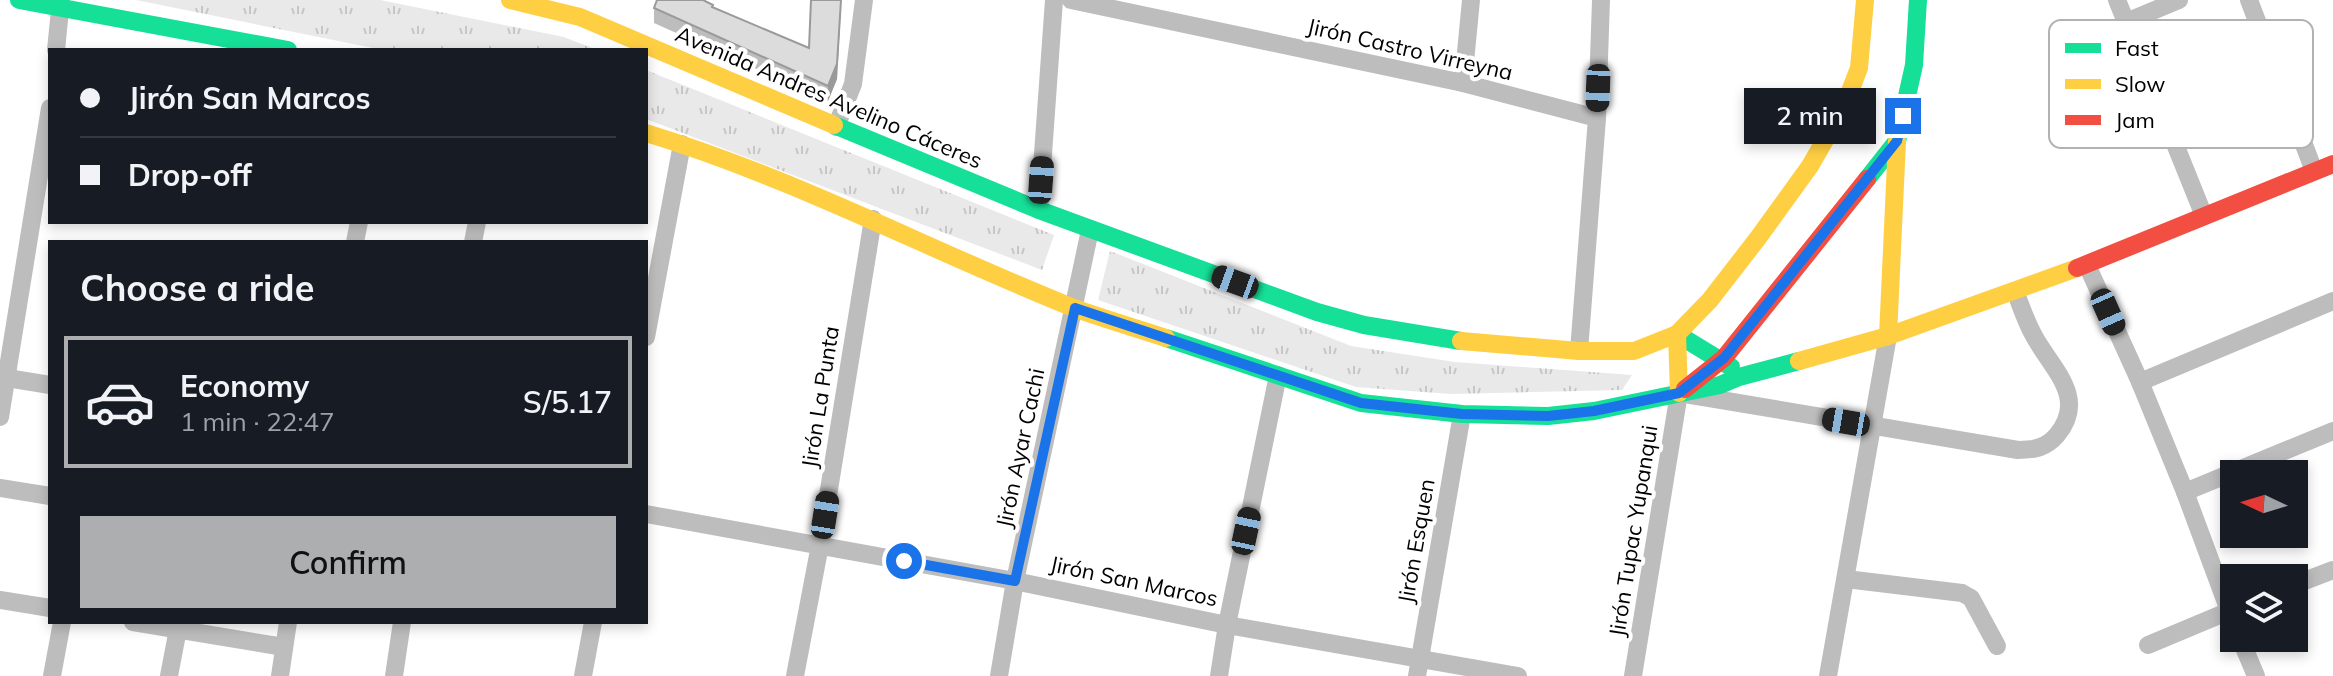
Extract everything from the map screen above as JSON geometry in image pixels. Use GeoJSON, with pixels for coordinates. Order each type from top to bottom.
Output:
{"type":"FeatureCollection","features":[{"type":"Feature","properties":{"kind":"main road"},"geometry":{"type":"LineString","coordinates":[[19,0],[61,4],[278,48]]}},
{"type":"Feature","properties":{"kind":"main road","name":"Avenida Andres Avelino Cáceres"},"geometry":{"type":"LineString","coordinates":[[510,0],[580,17],[1039,210],[1317,312],[1364,325],[1472,343],[1579,351],[1634,351],[1677,334],[1710,300],[1810,166],[1844,107],[1859,68],[1865,0]]}},
{"type":"Feature","properties":{"kind":"main road"},"geometry":{"type":"LineString","coordinates":[[1888,336],[1897,141],[1914,65],[1918,0]]}},
{"type":"Feature","properties":{"kind":"main road"},"geometry":{"type":"LineString","coordinates":[[648,134],[873,219],[1075,308],[1361,403],[1462,414],[1548,416],[1594,411],[1720,385],[1888,336],[2087,265],[2333,164]]}},
{"type":"Feature","properties":{"kind":"main road"},"geometry":{"type":"LineString","coordinates":[[1679,393],[1724,358],[1897,141]]}},
{"type":"Feature","properties":{"kind":"main road"},"geometry":{"type":"LineString","coordinates":[[1677,334],[1706,353],[1724,358],[1739,377]]}},
{"type":"Feature","properties":{"kind":"main road"},"geometry":{"type":"LineString","coordinates":[[1677,334],[1679,393]]}},
{"type":"Feature","properties":{"kind":"street"},"geometry":{"type":"LineString","coordinates":[[836,127],[853,84],[864,0]]}},
{"type":"Feature","properties":{"kind":"street"},"geometry":{"type":"LineString","coordinates":[[1039,210],[1054,0]]}},
{"type":"Feature","properties":{"kind":"street","name":"Jirón Castro Virreyna"},"geometry":{"type":"LineString","coordinates":[[1071,0],[1463,83],[1597,118]]}},
{"type":"Feature","properties":{"kind":"street"},"geometry":{"type":"LineString","coordinates":[[1463,83],[1471,0]]}},
{"type":"Feature","properties":{"kind":"street"},"geometry":{"type":"LineString","coordinates":[[1579,351],[1597,118],[1601,0]]}},
{"type":"Feature","properties":{"kind":"street"},"geometry":{"type":"LineString","coordinates":[[2117,0],[2125,20]]}},
{"type":"Feature","properties":{"kind":"street"},"geometry":{"type":"LineString","coordinates":[[2131,20],[2179,0]]}},
{"type":"Feature","properties":{"kind":"street"},"geometry":{"type":"LineString","coordinates":[[2249,0],[2257,20]]}},
{"type":"Feature","properties":{"kind":"street"},"geometry":{"type":"LineString","coordinates":[[56,48],[61,4]]}},
{"type":"Feature","properties":{"kind":"street"},"geometry":{"type":"LineString","coordinates":[[0,417],[48,136]]}},
{"type":"Feature","properties":{"kind":"street"},"geometry":{"type":"LineString","coordinates":[[648,326],[682,144]]}},
{"type":"Feature","properties":{"kind":"street"},"geometry":{"type":"LineString","coordinates":[[2177,148],[2204,216]]}},
{"type":"Feature","properties":{"kind":"street"},"geometry":{"type":"LineString","coordinates":[[2305,148],[2314,171]]}},
{"type":"Feature","properties":{"kind":"street","name":"Jirón La Punta"},"geometry":{"type":"LineString","coordinates":[[795,676],[820,545],[873,219]]}},
{"type":"Feature","properties":{"kind":"street","name":"Jirón Ayar Cachi"},"geometry":{"type":"LineString","coordinates":[[999,676],[1015,581],[1090,230]]}},
{"type":"Feature","properties":{"kind":"street"},"geometry":{"type":"LineString","coordinates":[[2087,265],[2140,382],[2220,584]]}},
{"type":"Feature","properties":{"kind":"street"},"geometry":{"type":"LineString","coordinates":[[1679,393],[1874,427],[2034,450],[2053,439],[2066,423],[2069,401],[2062,378],[2034,336],[2015,291]]}},
{"type":"Feature","properties":{"kind":"street"},"geometry":{"type":"LineString","coordinates":[[2140,382],[2333,301]]}},
{"type":"Feature","properties":{"kind":"street"},"geometry":{"type":"LineString","coordinates":[[1828,676],[1888,336]]}},
{"type":"Feature","properties":{"kind":"street"},"geometry":{"type":"LineString","coordinates":[[1219,676],[1278,375]]}},
{"type":"Feature","properties":{"kind":"street"},"geometry":{"type":"LineString","coordinates":[[7,378],[48,385]]}},
{"type":"Feature","properties":{"kind":"street","name":"Jirón Tupac Yupanqui"},"geometry":{"type":"LineString","coordinates":[[1633,676],[1679,393]]}},
{"type":"Feature","properties":{"kind":"street","name":"Jirón Esquen"},"geometry":{"type":"LineString","coordinates":[[1419,668],[1462,414]]}},
{"type":"Feature","properties":{"kind":"street"},"geometry":{"type":"LineString","coordinates":[[2185,492],[2333,431]]}},
{"type":"Feature","properties":{"kind":"street"},"geometry":{"type":"LineString","coordinates":[[0,488],[48,496]]}},
{"type":"Feature","properties":{"kind":"street","name":"Jirón San Marcos"},"geometry":{"type":"LineString","coordinates":[[648,514],[1015,581],[1419,668],[1518,676]]}},
{"type":"Feature","properties":{"kind":"street"},"geometry":{"type":"LineString","coordinates":[[2308,580],[2333,570]]}},
{"type":"Feature","properties":{"kind":"street"},"geometry":{"type":"LineString","coordinates":[[1846,579],[1962,593],[1971,598],[1997,646]]}},
{"type":"Feature","properties":{"kind":"street"},"geometry":{"type":"LineString","coordinates":[[0,600],[48,608]]}},
{"type":"Feature","properties":{"kind":"street"},"geometry":{"type":"LineString","coordinates":[[2148,645],[2220,619]]}},
{"type":"Feature","properties":{"kind":"street"},"geometry":{"type":"LineString","coordinates":[[52,676],[62,624]]}},
{"type":"Feature","properties":{"kind":"street"},"geometry":{"type":"LineString","coordinates":[[146,624],[284,647]]}},
{"type":"Feature","properties":{"kind":"street"},"geometry":{"type":"LineString","coordinates":[[280,676],[288,624]]}},
{"type":"Feature","properties":{"kind":"street"},"geometry":{"type":"LineString","coordinates":[[394,676],[402,624]]}},
{"type":"Feature","properties":{"kind":"street"},"geometry":{"type":"LineString","coordinates":[[583,676],[593,624]]}},
{"type":"Feature","properties":{"kind":"street"},"geometry":{"type":"LineString","coordinates":[[169,676],[178,629]]}},
{"type":"Feature","properties":{"kind":"street"},"geometry":{"type":"LineString","coordinates":[[2246,652],[2256,676]]}},
{"type":"Feature","properties":{"kind":"green space"},"geometry":{"type":"Polygon","coordinates":[[[136,0],[380,0],[564,37],[592,48],[373,48],[136,0]]]}},
{"type":"Feature","properties":{"kind":"green space"},"geometry":{"type":"Polygon","coordinates":[[[648,71],[1054,235],[1042,270],[648,120],[648,71]]]}},
{"type":"Feature","properties":{"kind":"green space"},"geometry":{"type":"Polygon","coordinates":[[[1110,251],[1351,346],[1455,362],[1632,375],[1622,390],[1451,394],[1356,387],[1098,300],[1110,251]]]}},
{"type":"Feature","properties":{"kind":"building"},"geometry":{"type":"Polygon","coordinates":[[[657,0],[703,0],[712,7],[809,48],[811,0],[841,0],[837,64],[828,86],[654,8],[657,0]]]}},
{"type":"Feature","properties":{"kind":"traffic: fast"},"geometry":{"type":"LineString","coordinates":[[19,0],[277,48]]}},
{"type":"Feature","properties":{"kind":"traffic: fast"},"geometry":{"type":"LineString","coordinates":[[1867,179],[1897,141],[1914,65],[1918,0]]}},
{"type":"Feature","properties":{"kind":"traffic: fast"},"geometry":{"type":"LineString","coordinates":[[834,125],[1039,210],[1317,312],[1364,325],[1461,341]]}},
{"type":"Feature","properties":{"kind":"traffic: fast"},"geometry":{"type":"LineString","coordinates":[[1677,334],[1731,367]]}},
{"type":"Feature","properties":{"kind":"traffic: fast"},"geometry":{"type":"LineString","coordinates":[[1166,338],[1361,403],[1462,414],[1548,416],[1594,411],[1720,385],[1799,361]]}},
{"type":"Feature","properties":{"kind":"traffic: slow"},"geometry":{"type":"LineString","coordinates":[[510,0],[580,17],[834,125]]}},
{"type":"Feature","properties":{"kind":"traffic: slow"},"geometry":{"type":"LineString","coordinates":[[1461,341],[1579,351],[1634,351],[1677,334],[1710,300],[1758,238],[1810,166],[1844,107],[1859,68],[1865,0]]}},
{"type":"Feature","properties":{"kind":"traffic: slow"},"geometry":{"type":"LineString","coordinates":[[648,134],[809,193],[1074,308],[1166,338]]}},
{"type":"Feature","properties":{"kind":"traffic: slow"},"geometry":{"type":"LineString","coordinates":[[1888,336],[1897,141]]}},
{"type":"Feature","properties":{"kind":"traffic: slow"},"geometry":{"type":"LineString","coordinates":[[1799,361],[1888,336],[2077,268]]}},
{"type":"Feature","properties":{"kind":"traffic: slow"},"geometry":{"type":"LineString","coordinates":[[1677,334],[1679,393]]}},
{"type":"Feature","properties":{"kind":"traffic: jam"},"geometry":{"type":"LineString","coordinates":[[2077,268],[2333,164]]}},
{"type":"Feature","properties":{"kind":"traffic: jam"},"geometry":{"type":"LineString","coordinates":[[1685,389],[1724,358],[1867,179]]}},
{"type":"Feature","properties":{"kind":"route"},"geometry":{"type":"LineString","coordinates":[[904,561],[1015,581],[1075,308],[1361,403],[1462,414],[1548,416],[1594,411],[1679,393],[1724,358],[1897,141],[1903,116]]}}]}
